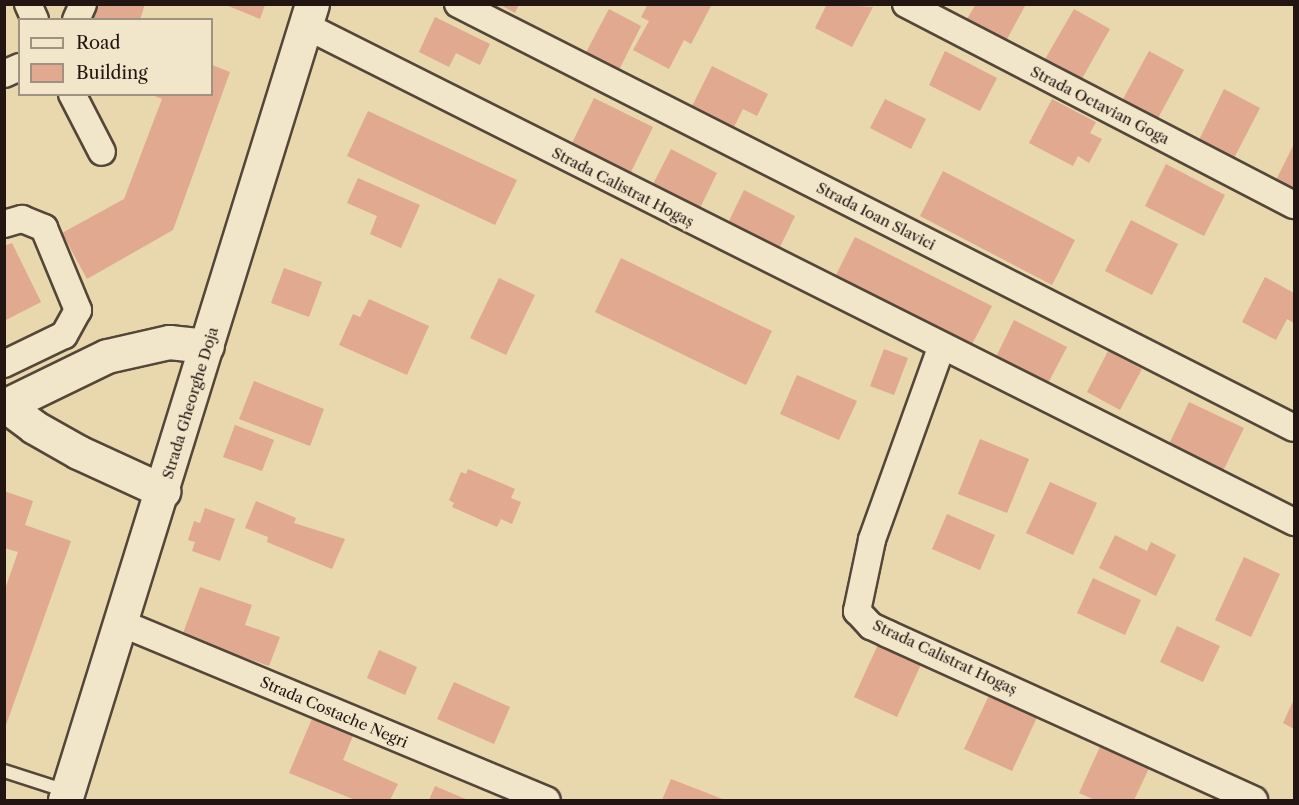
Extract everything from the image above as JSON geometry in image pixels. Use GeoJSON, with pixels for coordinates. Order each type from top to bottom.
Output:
{"type":"FeatureCollection","features":[{"type":"Feature","properties":{"kind":"street"},"geometry":{"type":"LineString","coordinates":[[28,4],[34,18]]}},
{"type":"Feature","properties":{"kind":"street"},"geometry":{"type":"LineString","coordinates":[[77,18],[83,4]]}},
{"type":"Feature","properties":{"kind":"street","name":"Strada Ioan Slavici"},"geometry":{"type":"LineString","coordinates":[[458,4],[1294,429]]}},
{"type":"Feature","properties":{"kind":"street","name":"Strada Octavian Goga"},"geometry":{"type":"LineString","coordinates":[[906,4],[1294,205]]}},
{"type":"Feature","properties":{"kind":"street","name":"Strada Gheorghe Doja"},"geometry":{"type":"LineString","coordinates":[[66,796],[163,491],[309,15]]}},
{"type":"Feature","properties":{"kind":"street","name":"Strada Calistrat Hogaș"},"geometry":{"type":"LineString","coordinates":[[309,15],[941,348],[1294,522]]}},
{"type":"Feature","properties":{"kind":"street"},"geometry":{"type":"LineString","coordinates":[[4,74],[18,68]]}},
{"type":"Feature","properties":{"kind":"street"},"geometry":{"type":"LineString","coordinates":[[73,96],[102,152]]}},
{"type":"Feature","properties":{"kind":"street"},"geometry":{"type":"LineString","coordinates":[[4,224],[22,219],[44,228],[78,309],[64,335],[4,364]]}},
{"type":"Feature","properties":{"kind":"street"},"geometry":{"type":"LineString","coordinates":[[163,491],[78,452],[34,428],[5,405],[107,356],[168,342],[207,346]]}},
{"type":"Feature","properties":{"kind":"street","name":"Strada Calistrat Hogaș"},"geometry":{"type":"LineString","coordinates":[[941,348],[872,540],[857,611],[871,626],[1254,801]]}},
{"type":"Feature","properties":{"kind":"street","name":"Strada Costache Negri"},"geometry":{"type":"LineString","coordinates":[[121,623],[547,801]]}},
{"type":"Feature","properties":{"kind":"lane"},"geometry":{"type":"LineString","coordinates":[[4,771],[66,796]]}},
{"type":"Feature","properties":{"kind":"building"},"geometry":{"type":"Polygon","coordinates":[[[94,4],[145,4],[141,18],[90,18],[94,4]]]}},
{"type":"Feature","properties":{"kind":"building"},"geometry":{"type":"Polygon","coordinates":[[[499,4],[519,4],[515,13],[499,4]]]}},
{"type":"Feature","properties":{"kind":"building"},"geometry":{"type":"Polygon","coordinates":[[[648,4],[712,4],[691,44],[684,40],[669,69],[633,50],[649,21],[641,17],[648,4]]]}},
{"type":"Feature","properties":{"kind":"building"},"geometry":{"type":"Polygon","coordinates":[[[827,4],[873,7],[852,47],[815,28],[827,4]]]}},
{"type":"Feature","properties":{"kind":"building"},"geometry":{"type":"Polygon","coordinates":[[[976,4],[1026,4],[1006,41],[967,19],[976,4]]]}},
{"type":"Feature","properties":{"kind":"building"},"geometry":{"type":"Polygon","coordinates":[[[226,5],[265,5],[260,19],[226,5]]]}},
{"type":"Feature","properties":{"kind":"building"},"geometry":{"type":"Polygon","coordinates":[[[609,9],[641,26],[617,74],[584,56],[609,9]]]}},
{"type":"Feature","properties":{"kind":"building"},"geometry":{"type":"Polygon","coordinates":[[[1074,9],[1110,29],[1080,82],[1044,61],[1074,9]]]}},
{"type":"Feature","properties":{"kind":"building"},"geometry":{"type":"Polygon","coordinates":[[[435,17],[490,44],[480,65],[456,53],[449,67],[419,52],[435,17]]]}},
{"type":"Feature","properties":{"kind":"building"},"geometry":{"type":"Polygon","coordinates":[[[945,51],[997,78],[980,111],[929,85],[945,51]]]}},
{"type":"Feature","properties":{"kind":"building"},"geometry":{"type":"Polygon","coordinates":[[[1149,51],[1184,70],[1157,120],[1122,101],[1149,51]]]}},
{"type":"Feature","properties":{"kind":"building"},"geometry":{"type":"Polygon","coordinates":[[[213,65],[230,72],[173,230],[87,279],[62,233],[124,199],[162,99],[155,96],[213,96],[213,65]]]}},
{"type":"Feature","properties":{"kind":"building"},"geometry":{"type":"Polygon","coordinates":[[[712,66],[768,94],[757,116],[743,109],[730,135],[688,114],[712,66]]]}},
{"type":"Feature","properties":{"kind":"building"},"geometry":{"type":"Polygon","coordinates":[[[1224,89],[1260,108],[1233,160],[1198,142],[1224,89]]]}},
{"type":"Feature","properties":{"kind":"building"},"geometry":{"type":"Polygon","coordinates":[[[594,98],[653,127],[631,172],[572,143],[594,98]]]}},
{"type":"Feature","properties":{"kind":"building"},"geometry":{"type":"Polygon","coordinates":[[[885,99],[926,119],[911,149],[870,128],[885,99]]]}},
{"type":"Feature","properties":{"kind":"building"},"geometry":{"type":"Polygon","coordinates":[[[1052,99],[1096,122],[1090,133],[1102,139],[1089,163],[1078,156],[1073,166],[1029,143],[1052,99]]]}},
{"type":"Feature","properties":{"kind":"building"},"geometry":{"type":"Polygon","coordinates":[[[368,111],[517,180],[495,225],[347,156],[368,111]]]}},
{"type":"Feature","properties":{"kind":"building"},"geometry":{"type":"Polygon","coordinates":[[[1294,144],[1294,189],[1276,180],[1294,144]]]}},
{"type":"Feature","properties":{"kind":"building"},"geometry":{"type":"Polygon","coordinates":[[[671,149],[717,173],[699,210],[652,186],[671,149]]]}},
{"type":"Feature","properties":{"kind":"building"},"geometry":{"type":"Polygon","coordinates":[[[1166,164],[1225,195],[1204,236],[1145,206],[1166,164]]]}},
{"type":"Feature","properties":{"kind":"building"},"geometry":{"type":"Polygon","coordinates":[[[943,171],[1075,240],[1052,285],[920,216],[943,171]]]}},
{"type":"Feature","properties":{"kind":"building"},"geometry":{"type":"Polygon","coordinates":[[[358,178],[420,205],[401,248],[370,234],[377,216],[347,203],[358,178]]]}},
{"type":"Feature","properties":{"kind":"building"},"geometry":{"type":"Polygon","coordinates":[[[744,190],[795,216],[778,251],[727,225],[744,190]]]}},
{"type":"Feature","properties":{"kind":"building"},"geometry":{"type":"Polygon","coordinates":[[[1131,220],[1178,244],[1152,295],[1105,271],[1131,220]]]}},
{"type":"Feature","properties":{"kind":"building"},"geometry":{"type":"Polygon","coordinates":[[[855,237],[992,306],[968,352],[832,283],[855,237]]]}},
{"type":"Feature","properties":{"kind":"building"},"geometry":{"type":"Polygon","coordinates":[[[12,243],[41,302],[4,321],[4,246],[12,243]]]}},
{"type":"Feature","properties":{"kind":"building"},"geometry":{"type":"Polygon","coordinates":[[[621,258],[772,331],[746,385],[595,312],[621,258]]]}},
{"type":"Feature","properties":{"kind":"building"},"geometry":{"type":"Polygon","coordinates":[[[284,268],[322,282],[309,317],[271,303],[284,268]]]}},
{"type":"Feature","properties":{"kind":"building"},"geometry":{"type":"Polygon","coordinates":[[[1265,277],[1294,293],[1294,323],[1287,319],[1276,340],[1242,322],[1265,277]]]}},
{"type":"Feature","properties":{"kind":"building"},"geometry":{"type":"Polygon","coordinates":[[[499,278],[535,295],[506,355],[470,338],[499,278]]]}},
{"type":"Feature","properties":{"kind":"building"},"geometry":{"type":"Polygon","coordinates":[[[369,299],[429,326],[407,375],[339,345],[353,314],[360,317],[369,299]]]}},
{"type":"Feature","properties":{"kind":"building"},"geometry":{"type":"Polygon","coordinates":[[[1014,320],[1067,347],[1046,387],[994,361],[1014,320]]]}},
{"type":"Feature","properties":{"kind":"building"},"geometry":{"type":"Polygon","coordinates":[[[884,349],[908,358],[894,395],[870,386],[884,349]]]}},
{"type":"Feature","properties":{"kind":"building"},"geometry":{"type":"Polygon","coordinates":[[[1108,351],[1142,369],[1120,410],[1087,392],[1108,351]]]}},
{"type":"Feature","properties":{"kind":"building"},"geometry":{"type":"Polygon","coordinates":[[[797,375],[857,401],[839,440],[780,414],[797,375]]]}},
{"type":"Feature","properties":{"kind":"building"},"geometry":{"type":"Polygon","coordinates":[[[254,381],[324,409],[310,446],[239,419],[254,381]]]}},
{"type":"Feature","properties":{"kind":"building"},"geometry":{"type":"Polygon","coordinates":[[[1189,402],[1244,428],[1223,471],[1169,444],[1189,402]]]}},
{"type":"Feature","properties":{"kind":"building"},"geometry":{"type":"Polygon","coordinates":[[[235,425],[274,440],[262,471],[223,457],[235,425]]]}},
{"type":"Feature","properties":{"kind":"building"},"geometry":{"type":"Polygon","coordinates":[[[980,439],[1029,459],[1007,513],[958,494],[980,439]]]}},
{"type":"Feature","properties":{"kind":"building"},"geometry":{"type":"Polygon","coordinates":[[[468,469],[515,489],[511,498],[521,502],[512,524],[501,519],[497,527],[452,507],[454,503],[449,500],[461,472],[466,474],[468,469]]]}},
{"type":"Feature","properties":{"kind":"building"},"geometry":{"type":"Polygon","coordinates":[[[1050,482],[1097,503],[1073,555],[1026,533],[1050,482]]]}},
{"type":"Feature","properties":{"kind":"building"},"geometry":{"type":"Polygon","coordinates":[[[4,491],[33,501],[25,525],[71,541],[5,728],[4,592],[18,552],[4,548],[4,491]]]}},
{"type":"Feature","properties":{"kind":"building"},"geometry":{"type":"Polygon","coordinates":[[[256,501],[296,518],[294,523],[345,539],[332,569],[267,542],[268,537],[245,528],[256,501]]]}},
{"type":"Feature","properties":{"kind":"building"},"geometry":{"type":"Polygon","coordinates":[[[205,508],[235,519],[220,561],[192,551],[195,542],[188,540],[194,521],[200,523],[205,508]]]}},
{"type":"Feature","properties":{"kind":"building"},"geometry":{"type":"Polygon","coordinates":[[[947,514],[995,535],[980,570],[932,549],[947,514]]]}},
{"type":"Feature","properties":{"kind":"building"},"geometry":{"type":"Polygon","coordinates":[[[1115,535],[1147,551],[1151,542],[1176,555],[1156,596],[1099,568],[1115,535]]]}},
{"type":"Feature","properties":{"kind":"building"},"geometry":{"type":"Polygon","coordinates":[[[1244,557],[1280,574],[1251,637],[1215,620],[1244,557]]]}},
{"type":"Feature","properties":{"kind":"building"},"geometry":{"type":"Polygon","coordinates":[[[1093,578],[1141,600],[1125,635],[1077,613],[1093,578]]]}},
{"type":"Feature","properties":{"kind":"building"},"geometry":{"type":"Polygon","coordinates":[[[200,587],[252,605],[245,625],[280,637],[269,666],[182,636],[200,587]]]}},
{"type":"Feature","properties":{"kind":"building"},"geometry":{"type":"Polygon","coordinates":[[[1177,626],[1220,646],[1203,682],[1160,662],[1177,626]]]}},
{"type":"Feature","properties":{"kind":"building"},"geometry":{"type":"Polygon","coordinates":[[[881,638],[924,658],[897,717],[854,697],[881,638]]]}},
{"type":"Feature","properties":{"kind":"building"},"geometry":{"type":"Polygon","coordinates":[[[379,650],[417,667],[405,695],[367,678],[379,650]]]}},
{"type":"Feature","properties":{"kind":"building"},"geometry":{"type":"Polygon","coordinates":[[[454,682],[510,707],[494,744],[437,719],[454,682]]]}},
{"type":"Feature","properties":{"kind":"building"},"geometry":{"type":"Polygon","coordinates":[[[991,691],[1039,713],[1012,771],[964,749],[991,691]]]}},
{"type":"Feature","properties":{"kind":"building"},"geometry":{"type":"Polygon","coordinates":[[[1294,699],[1294,729],[1283,723],[1294,699]]]}},
{"type":"Feature","properties":{"kind":"building"},"geometry":{"type":"Polygon","coordinates":[[[314,714],[355,731],[343,760],[398,784],[390,800],[355,800],[289,773],[314,714]]]}},
{"type":"Feature","properties":{"kind":"building"},"geometry":{"type":"Polygon","coordinates":[[[1103,740],[1152,762],[1134,800],[1095,800],[1079,793],[1103,740]]]}},
{"type":"Feature","properties":{"kind":"building"},"geometry":{"type":"Polygon","coordinates":[[[671,779],[725,800],[662,800],[671,779]]]}},
{"type":"Feature","properties":{"kind":"building"},"geometry":{"type":"Polygon","coordinates":[[[435,786],[468,800],[429,800],[435,786]]]}}]}
